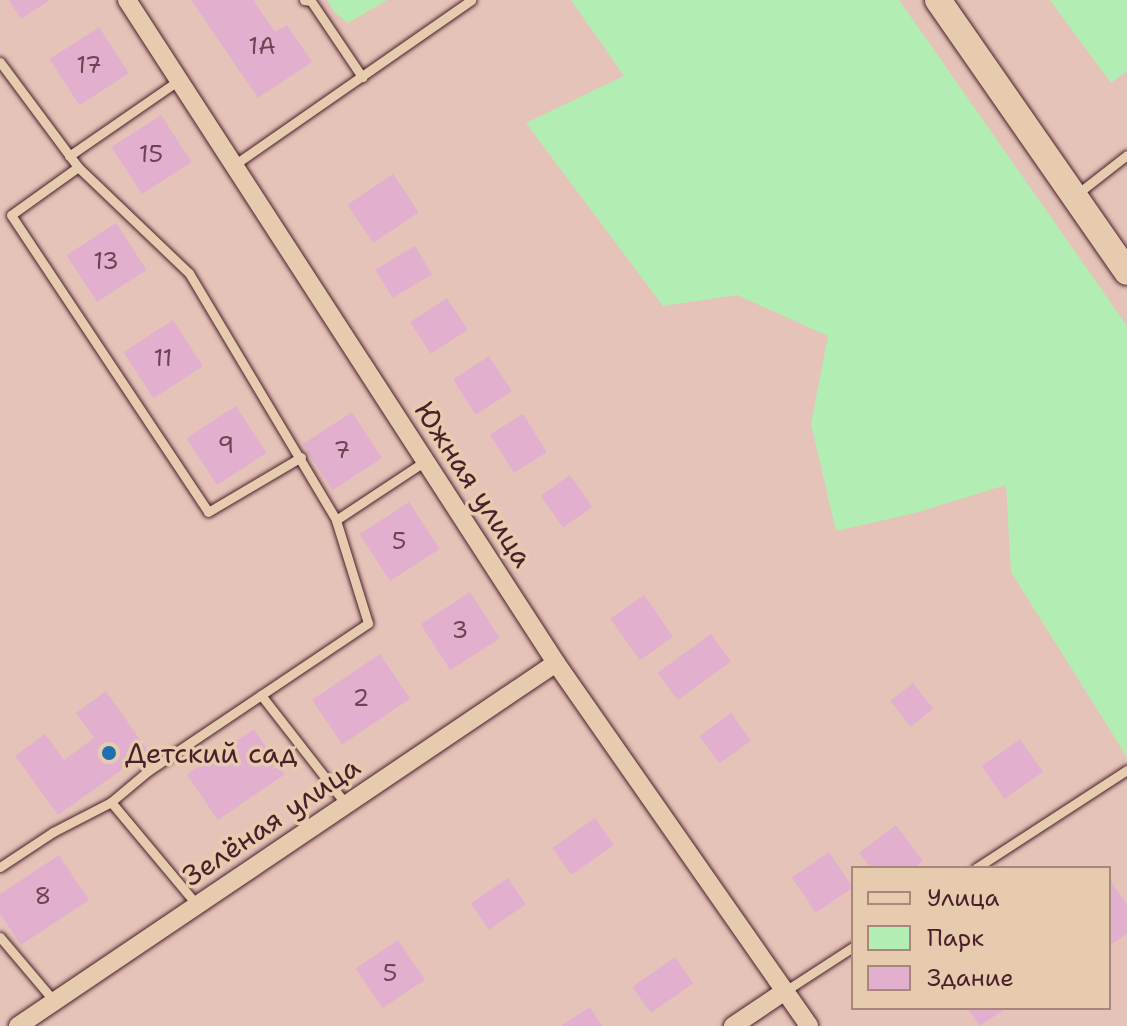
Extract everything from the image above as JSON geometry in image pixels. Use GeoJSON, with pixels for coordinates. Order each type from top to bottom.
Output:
{"type":"FeatureCollection","features":[{"type":"Feature","properties":{"kind":"main road"},"geometry":{"type":"LineString","coordinates":[[938,0],[1127,272]]}},
{"type":"Feature","properties":{"kind":"street","name":"Южная улица"},"geometry":{"type":"LineString","coordinates":[[127,0],[556,663],[809,1026]]}},
{"type":"Feature","properties":{"kind":"street","name":"Зелёная улица"},"geometry":{"type":"LineString","coordinates":[[18,1026],[556,663]]}},
{"type":"Feature","properties":{"kind":"street"},"geometry":{"type":"LineString","coordinates":[[733,1026],[785,991]]}},
{"type":"Feature","properties":{"kind":"lane"},"geometry":{"type":"LineString","coordinates":[[304,0],[311,1],[362,77]]}},
{"type":"Feature","properties":{"kind":"lane"},"geometry":{"type":"LineString","coordinates":[[234,165],[471,0]]}},
{"type":"Feature","properties":{"kind":"lane"},"geometry":{"type":"LineString","coordinates":[[0,62],[78,167],[189,273],[336,520],[368,623],[148,771],[111,802],[53,832],[0,867]]}},
{"type":"Feature","properties":{"kind":"lane"},"geometry":{"type":"LineString","coordinates":[[69,156],[179,80]]}},
{"type":"Feature","properties":{"kind":"lane"},"geometry":{"type":"LineString","coordinates":[[1074,196],[1127,155]]}},
{"type":"Feature","properties":{"kind":"lane"},"geometry":{"type":"LineString","coordinates":[[78,167],[11,215],[208,512],[301,457]]}},
{"type":"Feature","properties":{"kind":"lane"},"geometry":{"type":"LineString","coordinates":[[336,520],[425,461]]}},
{"type":"Feature","properties":{"kind":"lane"},"geometry":{"type":"LineString","coordinates":[[261,695],[346,804]]}},
{"type":"Feature","properties":{"kind":"lane"},"geometry":{"type":"LineString","coordinates":[[979,866],[1127,770]]}},
{"type":"Feature","properties":{"kind":"lane"},"geometry":{"type":"LineString","coordinates":[[111,802],[197,905]]}},
{"type":"Feature","properties":{"kind":"lane"},"geometry":{"type":"LineString","coordinates":[[0,937],[54,1001]]}},
{"type":"Feature","properties":{"kind":"lane"},"geometry":{"type":"LineString","coordinates":[[785,991],[851,948]]}},
{"type":"Feature","properties":{"kind":"green space"},"geometry":{"type":"Polygon","coordinates":[[[327,0],[387,0],[348,23],[335,13],[327,0]]]}},
{"type":"Feature","properties":{"kind":"green space"},"geometry":{"type":"Polygon","coordinates":[[[571,0],[899,0],[1127,326],[1127,757],[1011,572],[1006,485],[915,513],[836,531],[811,424],[828,336],[737,295],[663,306],[526,123],[624,76],[571,0]]]}},
{"type":"Feature","properties":{"kind":"green space"},"geometry":{"type":"Polygon","coordinates":[[[1050,0],[1127,0],[1127,71],[1111,83],[1050,0]]]}},
{"type":"Feature","properties":{"kind":"building"},"geometry":{"type":"Polygon","coordinates":[[[9,0],[50,0],[21,19],[9,0]]]}},
{"type":"Feature","properties":{"kind":"building"},"geometry":{"type":"Polygon","coordinates":[[[191,0],[253,0],[275,32],[287,25],[312,62],[258,98],[191,0]]]}},
{"type":"Feature","properties":{"kind":"building"},"geometry":{"type":"Polygon","coordinates":[[[99,27],[129,73],[79,105],[50,59],[99,27]]]}},
{"type":"Feature","properties":{"kind":"building"},"geometry":{"type":"Polygon","coordinates":[[[161,115],[191,162],[142,194],[112,147],[161,115]]]}},
{"type":"Feature","properties":{"kind":"building"},"geometry":{"type":"Polygon","coordinates":[[[393,174],[419,212],[373,243],[347,205],[393,174]]]}},
{"type":"Feature","properties":{"kind":"building"},"geometry":{"type":"Polygon","coordinates":[[[116,223],[146,270],[97,302],[67,255],[116,223]]]}},
{"type":"Feature","properties":{"kind":"building"},"geometry":{"type":"Polygon","coordinates":[[[415,246],[432,274],[393,298],[376,270],[415,246]]]}},
{"type":"Feature","properties":{"kind":"building"},"geometry":{"type":"Polygon","coordinates":[[[447,298],[468,330],[431,354],[410,322],[447,298]]]}},
{"type":"Feature","properties":{"kind":"building"},"geometry":{"type":"Polygon","coordinates":[[[173,320],[203,366],[153,398],[124,352],[173,320]]]}},
{"type":"Feature","properties":{"kind":"building"},"geometry":{"type":"Polygon","coordinates":[[[489,356],[512,391],[476,415],[453,379],[489,356]]]}},
{"type":"Feature","properties":{"kind":"building"},"geometry":{"type":"Polygon","coordinates":[[[236,406],[266,453],[217,485],[187,438],[236,406]]]}},
{"type":"Feature","properties":{"kind":"building"},"geometry":{"type":"Polygon","coordinates":[[[352,412],[382,458],[332,490],[303,444],[352,412]]]}},
{"type":"Feature","properties":{"kind":"building"},"geometry":{"type":"Polygon","coordinates":[[[523,414],[547,452],[514,473],[490,435],[523,414]]]}},
{"type":"Feature","properties":{"kind":"building"},"geometry":{"type":"Polygon","coordinates":[[[570,475],[592,507],[563,528],[541,496],[570,475]]]}},
{"type":"Feature","properties":{"kind":"building"},"geometry":{"type":"Polygon","coordinates":[[[409,502],[439,549],[390,581],[360,534],[409,502]]]}},
{"type":"Feature","properties":{"kind":"building"},"geometry":{"type":"Polygon","coordinates":[[[470,592],[500,638],[450,670],[421,624],[470,592]]]}},
{"type":"Feature","properties":{"kind":"building"},"geometry":{"type":"Polygon","coordinates":[[[644,595],[673,637],[640,660],[610,619],[644,595]]]}},
{"type":"Feature","properties":{"kind":"building"},"geometry":{"type":"Polygon","coordinates":[[[711,634],[731,662],[678,700],[658,673],[711,634]]]}},
{"type":"Feature","properties":{"kind":"building"},"geometry":{"type":"Polygon","coordinates":[[[380,654],[410,699],[342,745],[312,700],[380,654]]]}},
{"type":"Feature","properties":{"kind":"building"},"geometry":{"type":"Polygon","coordinates":[[[913,683],[933,709],[910,727],[890,701],[913,683]]]}},
{"type":"Feature","properties":{"kind":"building","name":"Детский сад"},"geometry":{"type":"Polygon","coordinates":[[[106,691],[148,751],[58,815],[15,756],[45,734],[64,760],[94,738],[76,713],[106,691]]]}},
{"type":"Feature","properties":{"kind":"building"},"geometry":{"type":"Polygon","coordinates":[[[731,713],[751,741],[719,763],[699,736],[731,713]]]}},
{"type":"Feature","properties":{"kind":"building"},"geometry":{"type":"Polygon","coordinates":[[[254,729],[285,775],[218,820],[187,774],[254,729]]]}},
{"type":"Feature","properties":{"kind":"building"},"geometry":{"type":"Polygon","coordinates":[[[1020,739],[1043,772],[1004,799],[981,766],[1020,739]]]}},
{"type":"Feature","properties":{"kind":"building"},"geometry":{"type":"Polygon","coordinates":[[[595,818],[614,845],[571,875],[552,848],[595,818]]]}},
{"type":"Feature","properties":{"kind":"building"},"geometry":{"type":"Polygon","coordinates":[[[896,825],[923,861],[917,866],[869,866],[859,853],[896,825]]]}},
{"type":"Feature","properties":{"kind":"building"},"geometry":{"type":"Polygon","coordinates":[[[829,852],[851,889],[816,913],[792,877],[829,852]]]}},
{"type":"Feature","properties":{"kind":"building"},"geometry":{"type":"Polygon","coordinates":[[[59,855],[89,900],[21,945],[0,914],[0,894],[59,855]]]}},
{"type":"Feature","properties":{"kind":"building"},"geometry":{"type":"Polygon","coordinates":[[[508,878],[526,905],[489,930],[471,903],[508,878]]]}},
{"type":"Feature","properties":{"kind":"building"},"geometry":{"type":"Polygon","coordinates":[[[1111,881],[1127,905],[1127,934],[1111,945],[1111,881]]]}},
{"type":"Feature","properties":{"kind":"building"},"geometry":{"type":"Polygon","coordinates":[[[398,940],[425,980],[383,1008],[356,969],[398,940]]]}},
{"type":"Feature","properties":{"kind":"building"},"geometry":{"type":"Polygon","coordinates":[[[675,957],[693,983],[651,1013],[632,987],[675,957]]]}},
{"type":"Feature","properties":{"kind":"building"},"geometry":{"type":"Polygon","coordinates":[[[590,1007],[602,1026],[561,1026],[590,1007]]]}},
{"type":"Feature","properties":{"kind":"building"},"geometry":{"type":"Polygon","coordinates":[[[968,1010],[1003,1010],[980,1026],[968,1010]]]}},
{"type":"Feature","properties":{"kind":"place","name":"Детский сад"},"geometry":{"type":"Point","coordinates":[109,753]}}]}
